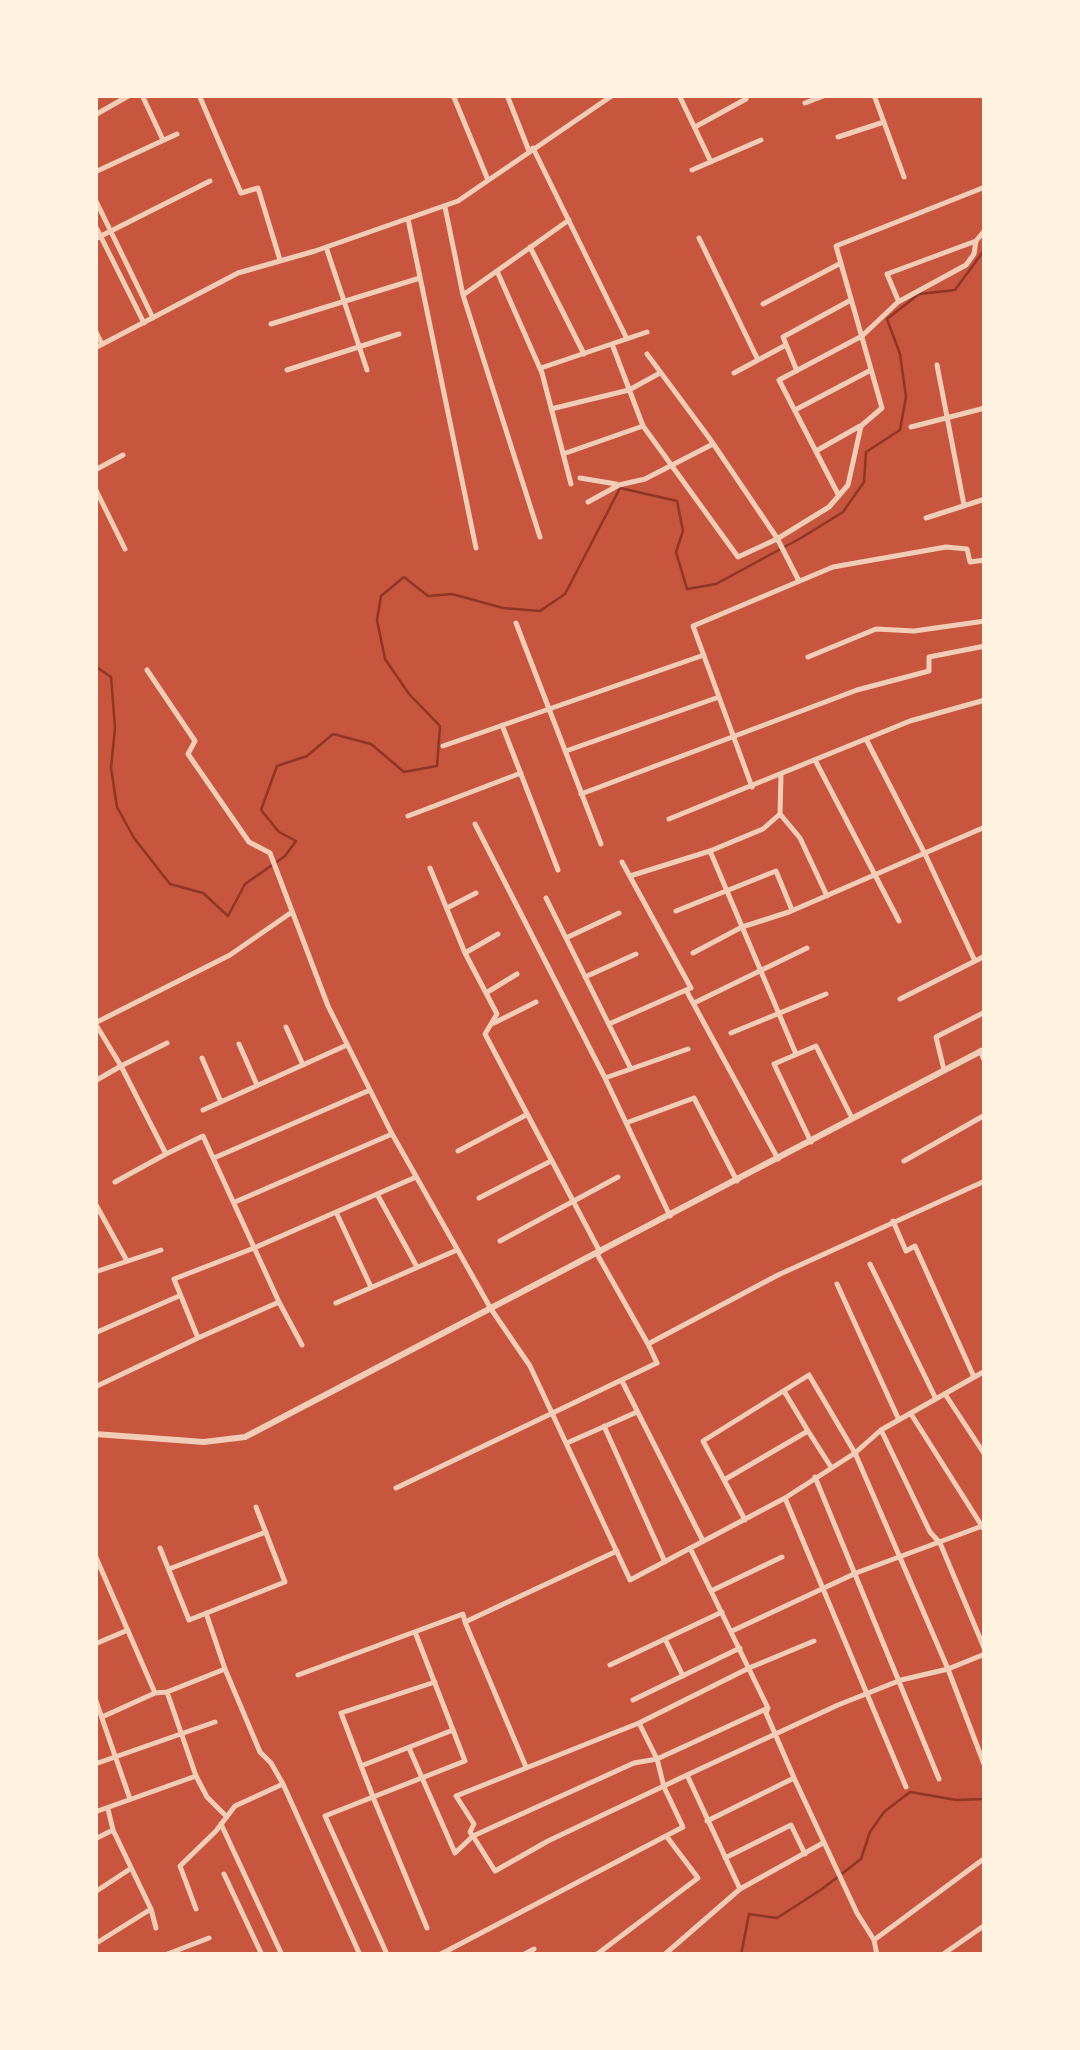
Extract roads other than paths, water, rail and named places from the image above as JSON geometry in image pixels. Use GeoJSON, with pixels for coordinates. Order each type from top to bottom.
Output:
{"type":"FeatureCollection","features":[{"type":"Feature","properties":{"kind":"street"},"geometry":{"type":"LineString","coordinates":[[95,115],[130,95]]}},
{"type":"Feature","properties":{"kind":"street"},"geometry":{"type":"LineString","coordinates":[[142,95],[163,140]]}},
{"type":"Feature","properties":{"kind":"street"},"geometry":{"type":"LineString","coordinates":[[199,95],[241,192],[258,188],[280,260]]}},
{"type":"Feature","properties":{"kind":"street"},"geometry":{"type":"LineString","coordinates":[[453,95],[488,180]]}},
{"type":"Feature","properties":{"kind":"street"},"geometry":{"type":"LineString","coordinates":[[507,95],[627,339]]}},
{"type":"Feature","properties":{"kind":"street"},"geometry":{"type":"LineString","coordinates":[[95,330],[98,346],[238,272],[326,247],[444,206],[613,95]]}},
{"type":"Feature","properties":{"kind":"street"},"geometry":{"type":"LineString","coordinates":[[680,95],[711,162]]}},
{"type":"Feature","properties":{"kind":"street"},"geometry":{"type":"LineString","coordinates":[[805,103],[826,95]]}},
{"type":"Feature","properties":{"kind":"street"},"geometry":{"type":"LineString","coordinates":[[874,95],[904,177]]}},
{"type":"Feature","properties":{"kind":"street"},"geometry":{"type":"LineString","coordinates":[[694,127],[746,99]]}},
{"type":"Feature","properties":{"kind":"street"},"geometry":{"type":"LineString","coordinates":[[838,137],[884,122]]}},
{"type":"Feature","properties":{"kind":"street"},"geometry":{"type":"LineString","coordinates":[[95,172],[176,134]]}},
{"type":"Feature","properties":{"kind":"street"},"geometry":{"type":"LineString","coordinates":[[692,170],[761,140]]}},
{"type":"Feature","properties":{"kind":"street"},"geometry":{"type":"LineString","coordinates":[[98,238],[210,181]]}},
{"type":"Feature","properties":{"kind":"street"},"geometry":{"type":"LineString","coordinates":[[816,450],[862,425],[882,408],[836,246],[985,186]]}},
{"type":"Feature","properties":{"kind":"street"},"geometry":{"type":"LineString","coordinates":[[95,199],[153,318]]}},
{"type":"Feature","properties":{"kind":"street"},"geometry":{"type":"LineString","coordinates":[[444,206],[463,295],[540,537]]}},
{"type":"Feature","properties":{"kind":"street"},"geometry":{"type":"LineString","coordinates":[[408,218],[476,548]]}},
{"type":"Feature","properties":{"kind":"street"},"geometry":{"type":"LineString","coordinates":[[463,295],[568,220]]}},
{"type":"Feature","properties":{"kind":"street"},"geometry":{"type":"LineString","coordinates":[[95,225],[98,238],[144,322]]}},
{"type":"Feature","properties":{"kind":"street"},"geometry":{"type":"LineString","coordinates":[[898,302],[887,274],[976,241],[985,230]]}},
{"type":"Feature","properties":{"kind":"street"},"geometry":{"type":"LineString","coordinates":[[699,238],[758,360]]}},
{"type":"Feature","properties":{"kind":"street"},"geometry":{"type":"LineString","coordinates":[[839,496],[779,380],[862,336],[898,302],[966,265],[974,254],[976,241]]}},
{"type":"Feature","properties":{"kind":"street"},"geometry":{"type":"LineString","coordinates":[[326,247],[367,370]]}},
{"type":"Feature","properties":{"kind":"street"},"geometry":{"type":"LineString","coordinates":[[530,247],[584,354]]}},
{"type":"Feature","properties":{"kind":"street"},"geometry":{"type":"LineString","coordinates":[[763,304],[841,264]]}},
{"type":"Feature","properties":{"kind":"street"},"geometry":{"type":"LineString","coordinates":[[497,270],[540,368],[572,484]]}},
{"type":"Feature","properties":{"kind":"street"},"geometry":{"type":"LineString","coordinates":[[271,324],[420,278]]}},
{"type":"Feature","properties":{"kind":"street"},"geometry":{"type":"LineString","coordinates":[[796,371],[783,337],[851,300]]}},
{"type":"Feature","properties":{"kind":"street"},"geometry":{"type":"LineString","coordinates":[[540,368],[647,332]]}},
{"type":"Feature","properties":{"kind":"street"},"geometry":{"type":"LineString","coordinates":[[287,370],[399,334]]}},
{"type":"Feature","properties":{"kind":"street"},"geometry":{"type":"LineString","coordinates":[[612,344],[643,426],[738,557],[777,539],[829,507],[848,486],[862,425]]}},
{"type":"Feature","properties":{"kind":"street"},"geometry":{"type":"LineString","coordinates":[[734,373],[786,345]]}},
{"type":"Feature","properties":{"kind":"street"},"geometry":{"type":"LineString","coordinates":[[647,354],[777,539],[799,581]]}},
{"type":"Feature","properties":{"kind":"street"},"geometry":{"type":"LineString","coordinates":[[937,366],[964,506]]}},
{"type":"Feature","properties":{"kind":"street"},"geometry":{"type":"LineString","coordinates":[[794,410],[871,370]]}},
{"type":"Feature","properties":{"kind":"street"},"geometry":{"type":"LineString","coordinates":[[551,409],[629,390],[660,374]]}},
{"type":"Feature","properties":{"kind":"street"},"geometry":{"type":"LineString","coordinates":[[911,427],[985,408]]}},
{"type":"Feature","properties":{"kind":"street"},"geometry":{"type":"LineString","coordinates":[[564,454],[643,426]]}},
{"type":"Feature","properties":{"kind":"street"},"geometry":{"type":"LineString","coordinates":[[588,502],[620,485],[645,480],[713,444]]}},
{"type":"Feature","properties":{"kind":"street"},"geometry":{"type":"LineString","coordinates":[[95,470],[123,454]]}},
{"type":"Feature","properties":{"kind":"street"},"geometry":{"type":"LineString","coordinates":[[580,478],[620,485]]}},
{"type":"Feature","properties":{"kind":"street"},"geometry":{"type":"LineString","coordinates":[[95,488],[126,550]]}},
{"type":"Feature","properties":{"kind":"street"},"geometry":{"type":"LineString","coordinates":[[926,518],[985,499]]}},
{"type":"Feature","properties":{"kind":"street"},"geometry":{"type":"LineString","coordinates":[[752,786],[693,626],[832,567],[946,547],[967,549],[970,562],[985,560]]}},
{"type":"Feature","properties":{"kind":"street"},"geometry":{"type":"LineString","coordinates":[[808,657],[876,630],[914,630],[985,620]]}},
{"type":"Feature","properties":{"kind":"street"},"geometry":{"type":"LineString","coordinates":[[516,623],[601,844]]}},
{"type":"Feature","properties":{"kind":"street"},"geometry":{"type":"LineString","coordinates":[[582,794],[857,690],[928,670],[929,657],[985,646]]}},
{"type":"Feature","properties":{"kind":"street"},"geometry":{"type":"LineString","coordinates":[[443,746],[704,656]]}},
{"type":"Feature","properties":{"kind":"street"},"geometry":{"type":"LineString","coordinates":[[147,670],[194,741],[188,754],[249,842],[270,853],[328,1006],[347,1045],[457,1250],[530,1366],[630,1580],[785,1498],[855,1453],[881,1430],[985,1373]]}},
{"type":"Feature","properties":{"kind":"street"},"geometry":{"type":"LineString","coordinates":[[566,752],[719,697]]}},
{"type":"Feature","properties":{"kind":"street"},"geometry":{"type":"LineString","coordinates":[[670,818],[910,721],[985,700]]}},
{"type":"Feature","properties":{"kind":"street"},"geometry":{"type":"LineString","coordinates":[[502,725],[558,870]]}},
{"type":"Feature","properties":{"kind":"street"},"geometry":{"type":"LineString","coordinates":[[866,739],[975,961]]}},
{"type":"Feature","properties":{"kind":"street"},"geometry":{"type":"LineString","coordinates":[[814,759],[899,922]]}},
{"type":"Feature","properties":{"kind":"street"},"geometry":{"type":"LineString","coordinates":[[408,816],[521,773]]}},
{"type":"Feature","properties":{"kind":"street"},"geometry":{"type":"LineString","coordinates":[[781,774],[780,814],[800,838],[827,896]]}},
{"type":"Feature","properties":{"kind":"street"},"geometry":{"type":"LineString","coordinates":[[630,876],[710,851],[763,829],[780,814]]}},
{"type":"Feature","properties":{"kind":"street"},"geometry":{"type":"LineString","coordinates":[[474,824],[670,1216]]}},
{"type":"Feature","properties":{"kind":"street"},"geometry":{"type":"LineString","coordinates":[[692,952],[742,927],[827,896],[985,826]]}},
{"type":"Feature","properties":{"kind":"street"},"geometry":{"type":"LineString","coordinates":[[710,851],[796,1054]]}},
{"type":"Feature","properties":{"kind":"street"},"geometry":{"type":"LineString","coordinates":[[608,1024],[691,988],[622,862]]}},
{"type":"Feature","properties":{"kind":"street"},"geometry":{"type":"LineString","coordinates":[[396,1488],[657,1363],[486,1034],[496,1014],[430,868]]}},
{"type":"Feature","properties":{"kind":"street"},"geometry":{"type":"LineString","coordinates":[[676,911],[776,871],[792,910]]}},
{"type":"Feature","properties":{"kind":"street"},"geometry":{"type":"LineString","coordinates":[[447,908],[476,893]]}},
{"type":"Feature","properties":{"kind":"street"},"geometry":{"type":"LineString","coordinates":[[546,898],[631,1069]]}},
{"type":"Feature","properties":{"kind":"street"},"geometry":{"type":"LineString","coordinates":[[166,1154],[95,1023],[230,955],[292,912]]}},
{"type":"Feature","properties":{"kind":"street"},"geometry":{"type":"LineString","coordinates":[[566,938],[620,913]]}},
{"type":"Feature","properties":{"kind":"street"},"geometry":{"type":"LineString","coordinates":[[466,953],[498,934]]}},
{"type":"Feature","properties":{"kind":"street"},"geometry":{"type":"LineString","coordinates":[[694,1003],[807,948]]}},
{"type":"Feature","properties":{"kind":"street"},"geometry":{"type":"LineString","coordinates":[[585,977],[636,954]]}},
{"type":"Feature","properties":{"kind":"street"},"geometry":{"type":"LineString","coordinates":[[900,999],[985,956]]}},
{"type":"Feature","properties":{"kind":"street"},"geometry":{"type":"LineString","coordinates":[[486,994],[517,974]]}},
{"type":"Feature","properties":{"kind":"street"},"geometry":{"type":"LineString","coordinates":[[686,990],[778,1159]]}},
{"type":"Feature","properties":{"kind":"street"},"geometry":{"type":"LineString","coordinates":[[732,1033],[826,994]]}},
{"type":"Feature","properties":{"kind":"street"},"geometry":{"type":"LineString","coordinates":[[494,1023],[536,1002]]}},
{"type":"Feature","properties":{"kind":"street"},"geometry":{"type":"LineString","coordinates":[[944,1070],[936,1038],[985,1012]]}},
{"type":"Feature","properties":{"kind":"street"},"geometry":{"type":"LineString","coordinates":[[286,1027],[303,1065]]}},
{"type":"Feature","properties":{"kind":"street"},"geometry":{"type":"LineString","coordinates":[[95,1081],[168,1043]]}},
{"type":"Feature","properties":{"kind":"street"},"geometry":{"type":"LineString","coordinates":[[239,1044],[257,1086]]}},
{"type":"Feature","properties":{"kind":"street"},"geometry":{"type":"LineString","coordinates":[[203,1110],[347,1045]]}},
{"type":"Feature","properties":{"kind":"street"},"geometry":{"type":"LineString","coordinates":[[812,1142],[774,1064],[816,1046],[853,1120]]}},
{"type":"Feature","properties":{"kind":"street"},"geometry":{"type":"LineString","coordinates":[[604,1078],[688,1048]]}},
{"type":"Feature","properties":{"kind":"street"},"geometry":{"type":"LineString","coordinates":[[95,1434],[204,1442],[244,1437],[982,1050],[985,1062]]}},
{"type":"Feature","properties":{"kind":"street"},"geometry":{"type":"LineString","coordinates":[[202,1058],[220,1102]]}},
{"type":"Feature","properties":{"kind":"street"},"geometry":{"type":"LineString","coordinates":[[214,1158],[370,1090]]}},
{"type":"Feature","properties":{"kind":"street"},"geometry":{"type":"LineString","coordinates":[[626,1123],[694,1098],[737,1180]]}},
{"type":"Feature","properties":{"kind":"street"},"geometry":{"type":"LineString","coordinates":[[458,1151],[526,1115]]}},
{"type":"Feature","properties":{"kind":"street"},"geometry":{"type":"LineString","coordinates":[[904,1161],[985,1115]]}},
{"type":"Feature","properties":{"kind":"street"},"geometry":{"type":"LineString","coordinates":[[234,1202],[392,1134]]}},
{"type":"Feature","properties":{"kind":"street"},"geometry":{"type":"LineString","coordinates":[[114,1182],[203,1136],[302,1345]]}},
{"type":"Feature","properties":{"kind":"street"},"geometry":{"type":"LineString","coordinates":[[479,1198],[550,1161]]}},
{"type":"Feature","properties":{"kind":"street"},"geometry":{"type":"LineString","coordinates":[[198,1338],[174,1279],[416,1176]]}},
{"type":"Feature","properties":{"kind":"street"},"geometry":{"type":"LineString","coordinates":[[500,1240],[618,1178]]}},
{"type":"Feature","properties":{"kind":"street"},"geometry":{"type":"LineString","coordinates":[[648,1344],[778,1275],[985,1181]]}},
{"type":"Feature","properties":{"kind":"street"},"geometry":{"type":"LineString","coordinates":[[377,1194],[418,1268]]}},
{"type":"Feature","properties":{"kind":"street"},"geometry":{"type":"LineString","coordinates":[[95,1203],[127,1261]]}},
{"type":"Feature","properties":{"kind":"street"},"geometry":{"type":"LineString","coordinates":[[336,1212],[371,1288]]}},
{"type":"Feature","properties":{"kind":"street"},"geometry":{"type":"LineString","coordinates":[[894,1221],[906,1251],[915,1246],[974,1377]]}},
{"type":"Feature","properties":{"kind":"street"},"geometry":{"type":"LineString","coordinates":[[95,1272],[161,1250]]}},
{"type":"Feature","properties":{"kind":"street"},"geometry":{"type":"LineString","coordinates":[[336,1303],[457,1250]]}},
{"type":"Feature","properties":{"kind":"street"},"geometry":{"type":"LineString","coordinates":[[870,1264],[936,1399]]}},
{"type":"Feature","properties":{"kind":"street"},"geometry":{"type":"LineString","coordinates":[[838,1284],[900,1420]]}},
{"type":"Feature","properties":{"kind":"street"},"geometry":{"type":"LineString","coordinates":[[95,1333],[180,1295]]}},
{"type":"Feature","properties":{"kind":"street"},"geometry":{"type":"LineString","coordinates":[[95,1387],[279,1302]]}},
{"type":"Feature","properties":{"kind":"street"},"geometry":{"type":"LineString","coordinates":[[745,1520],[703,1441],[809,1375],[855,1453],[984,1764]]}},
{"type":"Feature","properties":{"kind":"street"},"geometry":{"type":"LineString","coordinates":[[622,1382],[703,1542]]}},
{"type":"Feature","properties":{"kind":"street"},"geometry":{"type":"LineString","coordinates":[[784,1391],[830,1467]]}},
{"type":"Feature","properties":{"kind":"street"},"geometry":{"type":"LineString","coordinates":[[944,1394],[985,1455]]}},
{"type":"Feature","properties":{"kind":"street"},"geometry":{"type":"LineString","coordinates":[[567,1443],[637,1412]]}},
{"type":"Feature","properties":{"kind":"street"},"geometry":{"type":"LineString","coordinates":[[732,1631],[856,1572],[984,1527],[911,1414]]}},
{"type":"Feature","properties":{"kind":"street"},"geometry":{"type":"LineString","coordinates":[[604,1426],[665,1562]]}},
{"type":"Feature","properties":{"kind":"street"},"geometry":{"type":"LineString","coordinates":[[814,1641],[749,1668],[639,1724],[456,1796],[474,1824],[470,1832],[495,1871],[548,1841],[775,1734],[901,1680],[948,1670],[985,1652],[940,1543],[930,1532],[881,1430]]}},
{"type":"Feature","properties":{"kind":"street"},"geometry":{"type":"LineString","coordinates":[[724,1480],[808,1431]]}},
{"type":"Feature","properties":{"kind":"street"},"geometry":{"type":"LineString","coordinates":[[815,1476],[939,1780]]}},
{"type":"Feature","properties":{"kind":"street"},"geometry":{"type":"LineString","coordinates":[[785,1498],[906,1788]]}},
{"type":"Feature","properties":{"kind":"street"},"geometry":{"type":"LineString","coordinates":[[160,1548],[189,1620],[285,1582],[256,1507]]}},
{"type":"Feature","properties":{"kind":"street"},"geometry":{"type":"LineString","coordinates":[[169,1569],[266,1532]]}},
{"type":"Feature","properties":{"kind":"street"},"geometry":{"type":"LineString","coordinates":[[690,1548],[768,1708],[766,1713],[794,1778],[874,1940],[877,1955]]}},
{"type":"Feature","properties":{"kind":"street"},"geometry":{"type":"LineString","coordinates":[[465,1622],[617,1551]]}},
{"type":"Feature","properties":{"kind":"street"},"geometry":{"type":"LineString","coordinates":[[95,1555],[155,1693]]}},
{"type":"Feature","properties":{"kind":"street"},"geometry":{"type":"LineString","coordinates":[[711,1591],[782,1557]]}},
{"type":"Feature","properties":{"kind":"street"},"geometry":{"type":"LineString","coordinates":[[610,1665],[722,1612]]}},
{"type":"Feature","properties":{"kind":"street"},"geometry":{"type":"LineString","coordinates":[[206,1613],[260,1752],[271,1762],[283,1784],[360,1955]]}},
{"type":"Feature","properties":{"kind":"street"},"geometry":{"type":"LineString","coordinates":[[298,1675],[463,1614],[526,1767]]}},
{"type":"Feature","properties":{"kind":"street"},"geometry":{"type":"LineString","coordinates":[[95,1644],[128,1630]]}},
{"type":"Feature","properties":{"kind":"street"},"geometry":{"type":"LineString","coordinates":[[386,1952],[325,1816],[466,1761],[415,1632]]}},
{"type":"Feature","properties":{"kind":"street"},"geometry":{"type":"LineString","coordinates":[[666,1639],[683,1676]]}},
{"type":"Feature","properties":{"kind":"street"},"geometry":{"type":"LineString","coordinates":[[633,1700],[740,1648]]}},
{"type":"Feature","properties":{"kind":"street"},"geometry":{"type":"LineString","coordinates":[[102,1717],[225,1668]]}},
{"type":"Feature","properties":{"kind":"street"},"geometry":{"type":"LineString","coordinates":[[427,1928],[341,1713],[435,1682]]}},
{"type":"Feature","properties":{"kind":"street"},"geometry":{"type":"LineString","coordinates":[[167,1692],[206,1797],[227,1817]]}},
{"type":"Feature","properties":{"kind":"street"},"geometry":{"type":"LineString","coordinates":[[95,1698],[130,1799]]}},
{"type":"Feature","properties":{"kind":"street"},"geometry":{"type":"LineString","coordinates":[[408,1748],[455,1852],[474,1836],[634,1763],[657,1759],[768,1708]]}},
{"type":"Feature","properties":{"kind":"street"},"geometry":{"type":"LineString","coordinates":[[95,1764],[215,1722]]}},
{"type":"Feature","properties":{"kind":"street"},"geometry":{"type":"LineString","coordinates":[[443,1954],[683,1827],[639,1724]]}},
{"type":"Feature","properties":{"kind":"street"},"geometry":{"type":"LineString","coordinates":[[361,1766],[454,1730]]}},
{"type":"Feature","properties":{"kind":"street"},"geometry":{"type":"LineString","coordinates":[[687,1775],[740,1889]]}},
{"type":"Feature","properties":{"kind":"street"},"geometry":{"type":"LineString","coordinates":[[95,1812],[196,1776]]}},
{"type":"Feature","properties":{"kind":"street"},"geometry":{"type":"LineString","coordinates":[[707,1821],[794,1778]]}},
{"type":"Feature","properties":{"kind":"street"},"geometry":{"type":"LineString","coordinates":[[196,1909],[180,1866],[235,1806],[283,1784]]}},
{"type":"Feature","properties":{"kind":"street"},"geometry":{"type":"LineString","coordinates":[[108,1809],[113,1830],[151,1909],[156,1928]]}},
{"type":"Feature","properties":{"kind":"street"},"geometry":{"type":"LineString","coordinates":[[222,1824],[282,1955]]}},
{"type":"Feature","properties":{"kind":"street"},"geometry":{"type":"LineString","coordinates":[[725,1858],[791,1824],[805,1854]]}},
{"type":"Feature","properties":{"kind":"street"},"geometry":{"type":"LineString","coordinates":[[95,1839],[113,1830]]}},
{"type":"Feature","properties":{"kind":"street"},"geometry":{"type":"LineString","coordinates":[[596,1955],[698,1878],[667,1837]]}},
{"type":"Feature","properties":{"kind":"street"},"geometry":{"type":"LineString","coordinates":[[664,1955],[740,1889],[823,1843]]}},
{"type":"Feature","properties":{"kind":"street"},"geometry":{"type":"LineString","coordinates":[[874,1940],[985,1858]]}},
{"type":"Feature","properties":{"kind":"street"},"geometry":{"type":"LineString","coordinates":[[95,1892],[131,1869]]}},
{"type":"Feature","properties":{"kind":"street"},"geometry":{"type":"LineString","coordinates":[[224,1874],[262,1955]]}},
{"type":"Feature","properties":{"kind":"street"},"geometry":{"type":"LineString","coordinates":[[95,1944],[151,1909]]}},
{"type":"Feature","properties":{"kind":"street"},"geometry":{"type":"LineString","coordinates":[[942,1955],[985,1924]]}},
{"type":"Feature","properties":{"kind":"street"},"geometry":{"type":"LineString","coordinates":[[165,1955],[209,1938]]}},
{"type":"Feature","properties":{"kind":"street"},"geometry":{"type":"LineString","coordinates":[[523,1955],[534,1949]]}},
{"type":"Feature","properties":{"kind":"waterway"},"geometry":{"type":"LineString","coordinates":[[95,666],[111,677],[115,728],[111,768],[117,807],[134,838],[170,884],[203,893],[228,916],[245,884],[285,856],[296,841],[279,832],[261,810],[277,766],[307,756],[333,734],[371,744],[404,772],[437,766],[440,726],[409,694],[385,659],[377,620],[381,596],[404,577],[428,596],[452,594],[503,608],[540,611],[565,594],[620,488],[677,501],[683,531],[676,552],[687,589],[716,584],[801,538],[843,512],[864,482],[866,452],[900,430],[906,397],[900,354],[887,319],[919,294],[955,290],[985,249]]}},
{"type":"Feature","properties":{"kind":"waterway"},"geometry":{"type":"LineString","coordinates":[[741,1955],[749,1914],[777,1918],[822,1889],[861,1859],[870,1832],[884,1812],[910,1792],[956,1800],[985,1799]]}}]}
